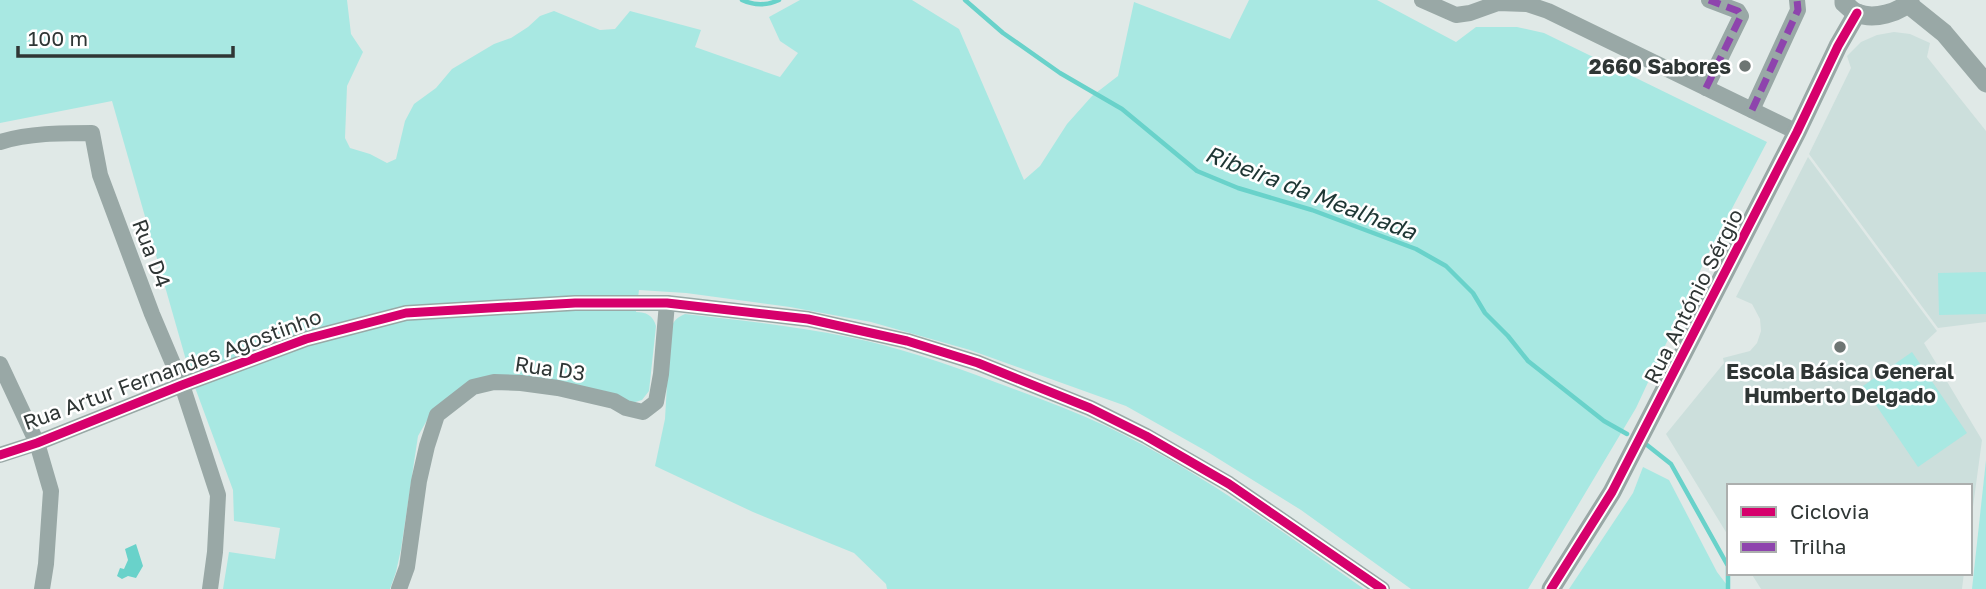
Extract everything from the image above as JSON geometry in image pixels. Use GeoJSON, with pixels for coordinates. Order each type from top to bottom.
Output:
{"type":"FeatureCollection","features":[{"type":"Feature","properties":{"kind":"street"},"geometry":{"type":"LineString","coordinates":[[1422,0],[1455,15],[1471,13],[1498,3],[1527,4],[1548,11],[1797,132]]}},
{"type":"Feature","properties":{"kind":"street"},"geometry":{"type":"LineString","coordinates":[[1706,89],[1741,16],[1738,11],[1709,0]]}},
{"type":"Feature","properties":{"kind":"street"},"geometry":{"type":"LineString","coordinates":[[1752,110],[1798,10],[1797,0]]}},
{"type":"Feature","properties":{"kind":"street"},"geometry":{"type":"LineString","coordinates":[[1850,7],[1871,15],[1888,14],[1909,2],[1944,33],[1986,83]]}},
{"type":"Feature","properties":{"kind":"street","name":"Rua António Sérgio"},"geometry":{"type":"LineString","coordinates":[[1550,589],[1612,492],[1797,132],[1838,46],[1850,7]]}},
{"type":"Feature","properties":{"kind":"street","name":"Rua D4"},"geometry":{"type":"LineString","coordinates":[[0,142],[56,133],[92,133],[100,175],[152,314],[182,385],[218,495],[210,589]]}},
{"type":"Feature","properties":{"kind":"street","name":"Rua Artur Fernandes Agostinho"},"geometry":{"type":"LineString","coordinates":[[0,455],[306,339],[405,313],[575,303],[667,303],[808,319],[907,341],[978,363],[1090,408],[1146,436],[1229,484],[1382,589]]}},
{"type":"Feature","properties":{"kind":"street","name":"Rua D3"},"geometry":{"type":"LineString","coordinates":[[399,589],[407,567],[419,481],[437,415],[473,387],[494,382],[558,388],[614,401],[626,408],[643,412],[656,402],[667,303]]}},
{"type":"Feature","properties":{"kind":"street"},"geometry":{"type":"LineString","coordinates":[[0,364],[37,443],[51,491],[47,564],[41,589]]}},
{"type":"Feature","properties":{"kind":"shaded area"},"geometry":{"type":"Polygon","coordinates":[[[0,0],[347,0],[351,34],[363,52],[347,86],[345,138],[350,148],[387,163],[396,159],[405,121],[414,104],[436,88],[452,69],[494,44],[511,38],[540,16],[554,11],[600,30],[615,29],[630,11],[701,30],[695,47],[780,77],[798,53],[780,41],[769,17],[800,0],[912,0],[959,29],[1024,180],[1040,166],[1067,124],[1092,96],[1118,76],[1134,2],[1230,39],[1249,0],[1377,0],[1456,42],[1476,27],[1517,27],[1544,33],[1767,142],[1707,256],[1636,408],[1528,589],[1411,589],[1301,510],[1206,451],[1126,406],[970,350],[871,322],[790,307],[686,293],[639,290],[636,312],[649,315],[656,326],[649,391],[642,400],[632,403],[511,377],[430,415],[418,436],[401,549],[390,589],[223,589],[229,552],[275,559],[280,528],[234,521],[233,490],[190,374],[112,101],[0,123],[0,0]]]}},
{"type":"Feature","properties":{"kind":"shaded area"},"geometry":{"type":"Polygon","coordinates":[[[1894,32],[1910,34],[1930,43],[1927,57],[1986,131],[1986,322],[1938,328],[1809,154],[1851,68],[1847,56],[1861,42],[1894,32]]]}},
{"type":"Feature","properties":{"kind":"shaded area","name":"Escola Básica General Humberto Delgado"},"geometry":{"type":"Polygon","coordinates":[[[1808,157],[1937,331],[1924,343],[1982,440],[1972,514],[1972,484],[1727,484],[1727,534],[1666,434],[1724,363],[1723,358],[1750,351],[1757,343],[1761,331],[1760,319],[1752,304],[1736,297],[1808,157]]]}},
{"type":"Feature","properties":{"kind":"shaded area"},"geometry":{"type":"Polygon","coordinates":[[[1986,272],[1986,314],[1939,315],[1938,273],[1986,272]]]}},
{"type":"Feature","properties":{"kind":"shaded area"},"geometry":{"type":"Polygon","coordinates":[[[685,314],[807,330],[886,346],[923,356],[1066,409],[1142,444],[1207,482],[1364,589],[887,589],[886,584],[854,553],[753,512],[655,466],[665,419],[670,332],[675,321],[685,314]]]}},
{"type":"Feature","properties":{"kind":"shaded area"},"geometry":{"type":"Polygon","coordinates":[[[1912,352],[1967,433],[1918,467],[1863,386],[1912,352]]]}},
{"type":"Feature","properties":{"kind":"shaded area"},"geometry":{"type":"Polygon","coordinates":[[[1986,460],[1986,589],[1972,589],[1986,460]]]}},
{"type":"Feature","properties":{"kind":"shaded area"},"geometry":{"type":"Polygon","coordinates":[[[1643,467],[1669,480],[1717,572],[1730,589],[1569,589],[1633,493],[1643,467]]]}},
{"type":"Feature","properties":{"kind":"shaded area"},"geometry":{"type":"Polygon","coordinates":[[[136,544],[143,566],[136,578],[128,576],[122,579],[117,576],[128,560],[125,549],[136,544]]]}},
{"type":"Feature","properties":{"kind":"shaded area"},"geometry":{"type":"Polygon","coordinates":[[[1752,575],[1964,575],[1962,589],[1761,589],[1752,575]]]}},
{"type":"Feature","properties":{"kind":"waterway","name":"Ribeira da Mealhada"},"geometry":{"type":"LineString","coordinates":[[742,0],[761,4],[779,0]]}},
{"type":"Feature","properties":{"kind":"waterway","name":"Ribeira da Mealhada"},"geometry":{"type":"LineString","coordinates":[[965,0],[1003,33],[1060,73],[1122,109],[1197,171],[1238,188],[1312,210],[1416,249],[1446,266],[1473,293],[1485,313],[1528,361],[1604,421],[1627,434]]}},
{"type":"Feature","properties":{"kind":"waterway","name":"Ribeira da Mealhada"},"geometry":{"type":"LineString","coordinates":[[1647,445],[1671,464],[1727,564]]}},
{"type":"Feature","properties":{"kind":"waterway","name":"Ribeira da Mealhada"},"geometry":{"type":"LineString","coordinates":[[1728,575],[1728,589]]}},
{"type":"Feature","properties":{"kind":"marked path"},"geometry":{"type":"LineString","coordinates":[[1706,88],[1741,16],[1738,11],[1709,0]]}},
{"type":"Feature","properties":{"kind":"marked path"},"geometry":{"type":"LineString","coordinates":[[1752,110],[1798,10],[1797,0]]}},
{"type":"Feature","properties":{"kind":"cycle path"},"geometry":{"type":"LineString","coordinates":[[1551,589],[1612,492],[1857,13]]}},
{"type":"Feature","properties":{"kind":"cycle path"},"geometry":{"type":"LineString","coordinates":[[0,455],[306,339],[406,313],[575,303],[667,303],[808,319],[907,341],[978,363],[1090,408],[1146,436],[1229,484],[1382,589]]}},
{"type":"Feature","properties":{"kind":"place","name":"2660 Sabores"},"geometry":{"type":"Point","coordinates":[1745,66]}},
{"type":"Feature","properties":{"kind":"place","name":"Escola Básica General Humberto Delgado"},"geometry":{"type":"Point","coordinates":[1840,347]}}]}
